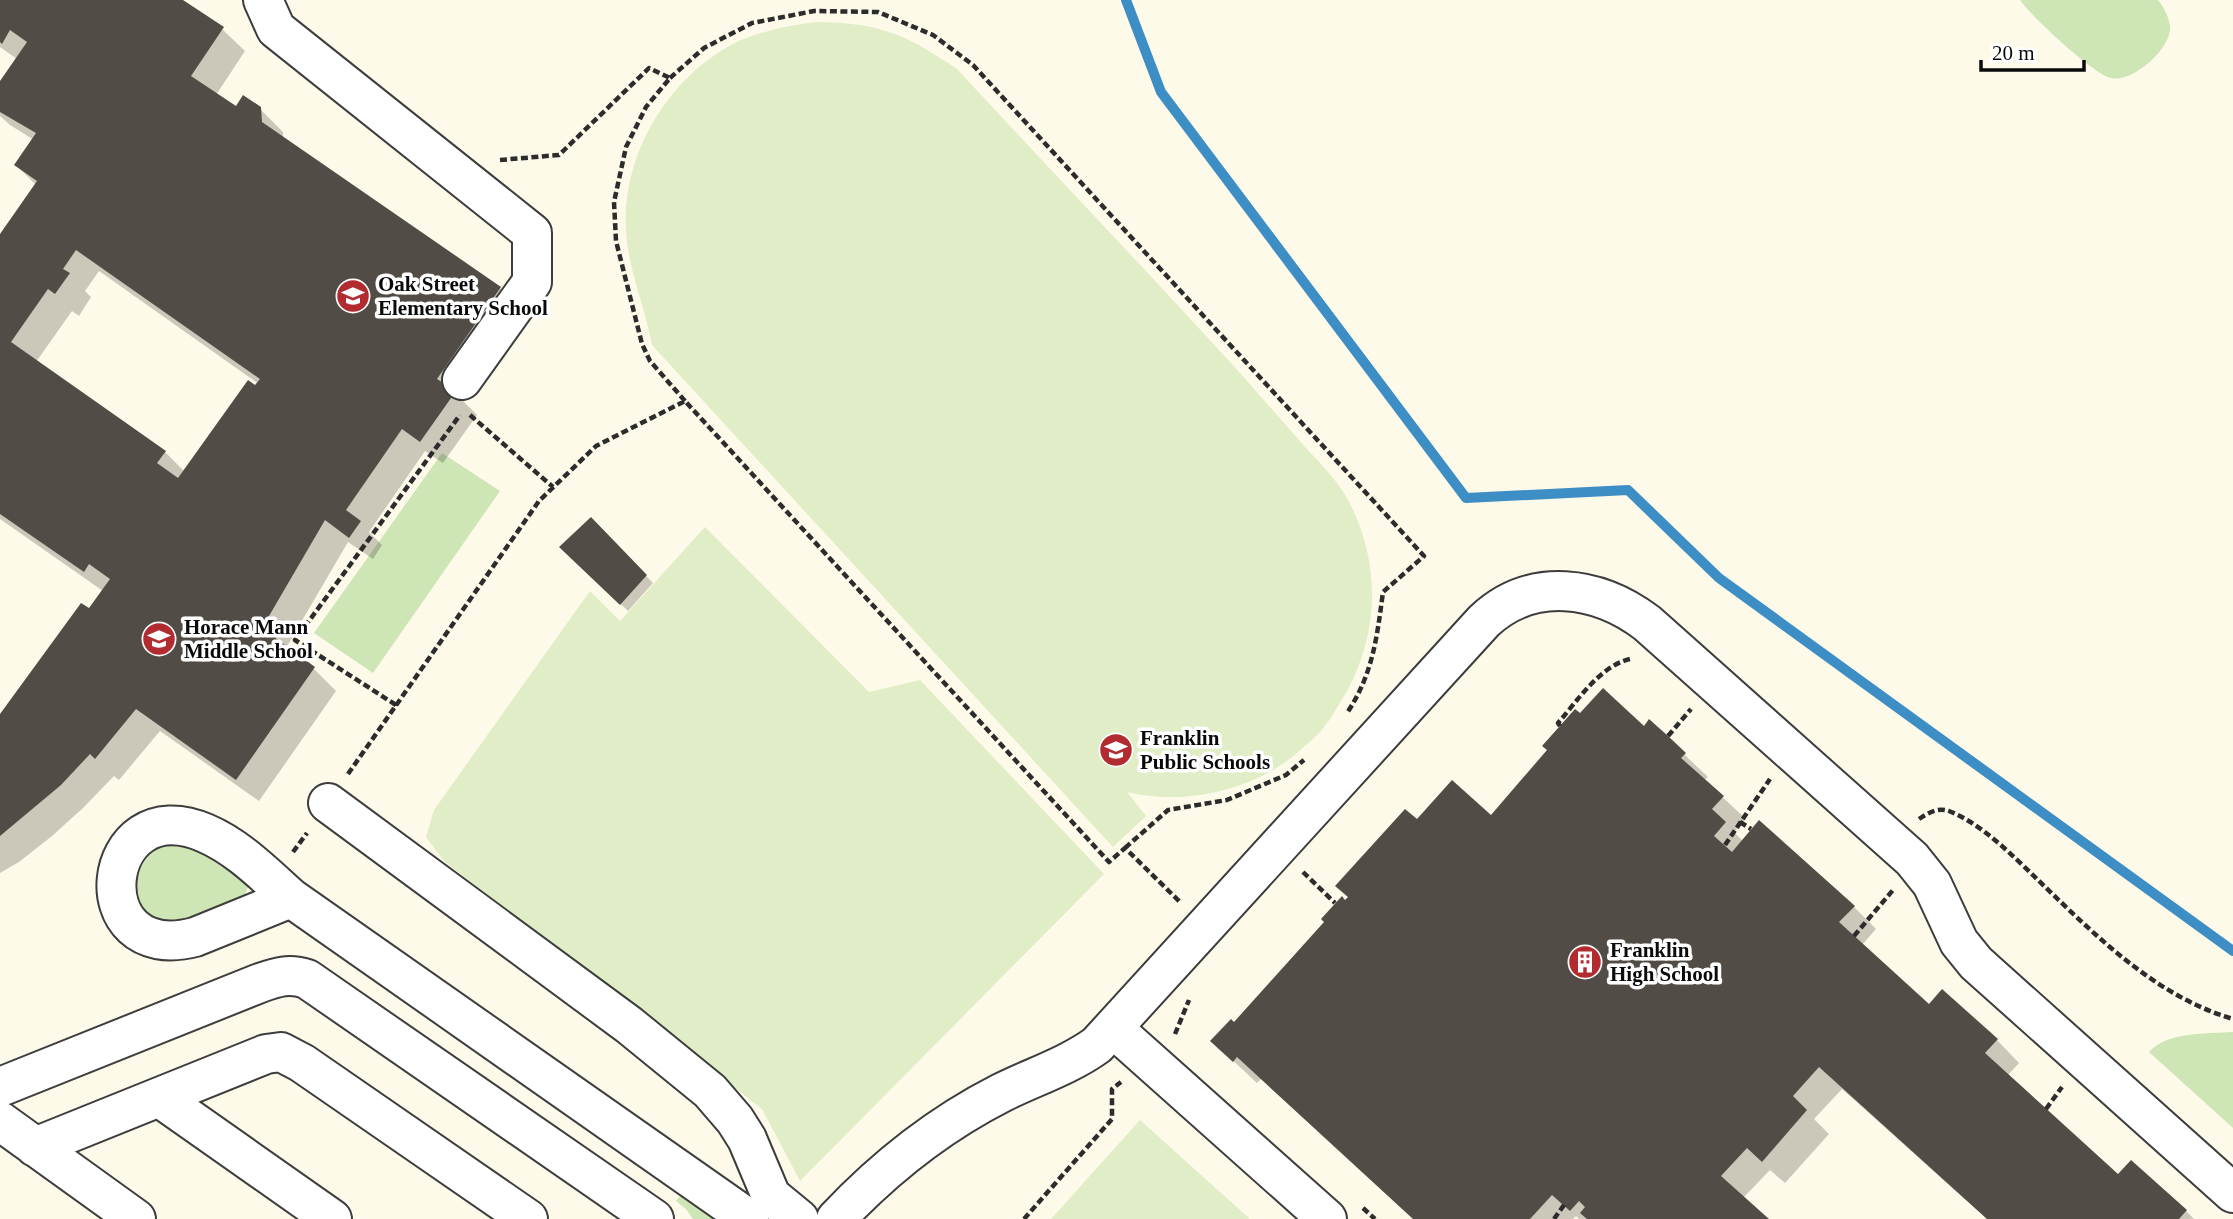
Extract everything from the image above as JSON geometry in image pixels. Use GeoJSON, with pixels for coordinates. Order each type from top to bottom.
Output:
{"type":"FeatureCollection","features":[{"type":"Feature","properties":{"kind":"lane"},"geometry":{"type":"LineString","coordinates":[[263,0],[276,29],[532,233],[533,282],[462,380]]}},
{"type":"Feature","properties":{"kind":"lane"},"geometry":{"type":"LineString","coordinates":[[836,1219],[882,1174],[936,1131],[999,1094],[1071,1061],[1097,1045],[1494,611],[1514,600],[1545,593],[1583,592],[1597,595],[1631,611],[1912,859],[1932,884],[1959,942],[1976,963],[2233,1193]]}},
{"type":"Feature","properties":{"kind":"lane"},"geometry":{"type":"LineString","coordinates":[[328,803],[629,1025],[710,1091],[747,1139],[771,1196],[799,1219]]}},
{"type":"Feature","properties":{"kind":"lane"},"geometry":{"type":"LineString","coordinates":[[291,898],[749,1219]]}},
{"type":"Feature","properties":{"kind":"lane"},"geometry":{"type":"LineString","coordinates":[[0,1087],[260,983],[294,975],[307,979],[654,1219]]}},
{"type":"Feature","properties":{"kind":"lane"},"geometry":{"type":"LineString","coordinates":[[1114,1029],[1327,1219]]}},
{"type":"Feature","properties":{"kind":"lane"},"geometry":{"type":"LineString","coordinates":[[35,1147],[274,1052],[286,1054],[528,1219]]}},
{"type":"Feature","properties":{"kind":"lane"},"geometry":{"type":"LineString","coordinates":[[160,1098],[332,1219]]}},
{"type":"Feature","properties":{"kind":"lane"},"geometry":{"type":"LineString","coordinates":[[0,1121],[136,1219]]}},
{"type":"Feature","properties":{"kind":"path"},"geometry":{"type":"LineString","coordinates":[[1313,752],[1286,775],[1227,800],[1168,810],[1109,862],[650,361],[642,344],[616,241],[614,202],[626,147],[646,107],[670,78],[704,48],[752,23],[814,11],[878,12],[933,35],[973,65],[1424,556],[1383,592],[1376,645],[1362,691],[1347,714]]}},
{"type":"Feature","properties":{"kind":"path"},"geometry":{"type":"LineString","coordinates":[[475,188],[493,161],[559,155],[649,68],[670,78]]}},
{"type":"Feature","properties":{"kind":"path"},"geometry":{"type":"LineString","coordinates":[[289,858],[539,501],[596,446],[685,401]]}},
{"type":"Feature","properties":{"kind":"path"},"geometry":{"type":"LineString","coordinates":[[396,705],[295,640],[464,410],[554,487]]}},
{"type":"Feature","properties":{"kind":"path"},"geometry":{"type":"LineString","coordinates":[[1560,726],[1558,723],[1591,684],[1617,662],[1637,657]]}},
{"type":"Feature","properties":{"kind":"path"},"geometry":{"type":"LineString","coordinates":[[1895,844],[1917,821],[1932,811],[1945,810],[1961,817],[2007,849],[2104,942],[2151,979],[2208,1012],[2233,1019]]}},
{"type":"Feature","properties":{"kind":"path"},"geometry":{"type":"LineString","coordinates":[[1741,822],[1751,829]]}},
{"type":"Feature","properties":{"kind":"path"},"geometry":{"type":"LineString","coordinates":[[1125,848],[1205,928]]}},
{"type":"Feature","properties":{"kind":"path"},"geometry":{"type":"LineString","coordinates":[[1174,1037],[1191,996]]}},
{"type":"Feature","properties":{"kind":"path"},"geometry":{"type":"LineString","coordinates":[[1554,1219],[1564,1205]]}},
{"type":"Feature","properties":{"kind":"green space"},"geometry":{"type":"Polygon","coordinates":[[[2020,0],[2158,0],[2167,14],[2170,30],[2163,47],[2148,64],[2129,76],[2111,78],[2077,56],[2020,0]]]}},
{"type":"Feature","properties":{"kind":"green space"},"geometry":{"type":"Polygon","coordinates":[[[816,22],[857,25],[890,32],[957,69],[1213,343],[1325,469],[1349,501],[1363,534],[1372,585],[1368,635],[1351,683],[1323,728],[1288,760],[1252,781],[1231,788],[1168,797],[1127,792],[1146,816],[1113,847],[652,345],[630,259],[626,230],[632,174],[653,122],[669,98],[688,77],[733,44],[773,30],[816,22]]]}},
{"type":"Feature","properties":{"kind":"green space"},"geometry":{"type":"Polygon","coordinates":[[[442,453],[500,491],[373,673],[314,633],[442,453]]]}},
{"type":"Feature","properties":{"kind":"green space"},"geometry":{"type":"Polygon","coordinates":[[[705,527],[869,692],[920,680],[1104,874],[800,1181],[762,1109],[444,861],[426,837],[434,810],[590,591],[620,621],[705,527]]]}},
{"type":"Feature","properties":{"kind":"green space"},"geometry":{"type":"Polygon","coordinates":[[[178,842],[197,846],[245,876],[248,887],[245,895],[179,922],[159,920],[147,912],[139,902],[135,890],[137,865],[145,854],[157,846],[178,842]]]}},
{"type":"Feature","properties":{"kind":"green space"},"geometry":{"type":"Polygon","coordinates":[[[2233,1032],[2233,1128],[2149,1052],[2166,1040],[2177,1037],[2233,1032]]]}},
{"type":"Feature","properties":{"kind":"green space"},"geometry":{"type":"Polygon","coordinates":[[[1140,1120],[1250,1219],[1051,1219],[1140,1120]]]}},
{"type":"Feature","properties":{"kind":"green space"},"geometry":{"type":"Polygon","coordinates":[[[685,1190],[723,1219],[693,1219],[676,1201],[685,1190]]]}},
{"type":"Feature","properties":{"kind":"building"},"geometry":{"type":"Polygon","coordinates":[[[0,0],[183,0],[224,27],[191,76],[236,106],[243,95],[261,107],[262,122],[501,287],[437,379],[456,391],[420,442],[402,429],[346,510],[361,521],[349,538],[325,520],[262,628],[315,667],[236,780],[136,709],[95,759],[90,754],[61,785],[0,836],[0,714],[81,603],[89,608],[110,579],[89,564],[84,572],[0,514],[0,234],[37,181],[14,165],[36,133],[0,112],[0,81],[27,42],[10,30],[2,44],[0,0]],[[76,250],[63,269],[70,273],[55,294],[48,289],[11,342],[166,451],[157,463],[178,478],[248,380],[255,385],[260,379],[76,250]]]}},
{"type":"Feature","properties":{"kind":"building"},"geometry":{"type":"Polygon","coordinates":[[[591,517],[647,575],[620,605],[559,547],[591,517]]]}},
{"type":"Feature","properties":{"kind":"building","name":"Franklin High School"},"geometry":{"type":"Polygon","coordinates":[[[1603,688],[1644,726],[1649,719],[1686,753],[1681,758],[1724,796],[1712,809],[1726,822],[1714,836],[1732,852],[1759,820],[1855,906],[1839,922],[1929,1004],[1942,989],[1998,1039],[1985,1053],[2118,1174],[2131,1160],[2187,1210],[2179,1219],[1987,1219],[1819,1067],[1793,1096],[1807,1110],[1762,1162],[1747,1148],[1721,1176],[1769,1219],[1587,1219],[1580,1213],[1585,1207],[1579,1201],[1570,1211],[1552,1195],[1530,1219],[1413,1219],[1237,1057],[1233,1062],[1210,1041],[1231,1019],[1234,1022],[1324,922],[1321,919],[1342,896],[1345,900],[1348,897],[1335,886],[1405,809],[1417,819],[1452,780],[1491,815],[1547,750],[1542,746],[1575,709],[1580,713],[1603,688]]]}},
{"type":"Feature","properties":{"kind":"waterway"},"geometry":{"type":"LineString","coordinates":[[1126,0],[1161,92],[1466,498],[1628,490],[1719,578],[2233,951]]}},
{"type":"Feature","properties":{"kind":"place","name":"Oak Street Elementary School"},"geometry":{"type":"Point","coordinates":[353,296]}},
{"type":"Feature","properties":{"kind":"place","name":"Horace Mann Middle School"},"geometry":{"type":"Point","coordinates":[159,639]}},
{"type":"Feature","properties":{"kind":"place","name":"Franklin Public Schools"},"geometry":{"type":"Point","coordinates":[1116,750]}},
{"type":"Feature","properties":{"kind":"place","name":"Franklin High School"},"geometry":{"type":"Point","coordinates":[1585,962]}}]}
